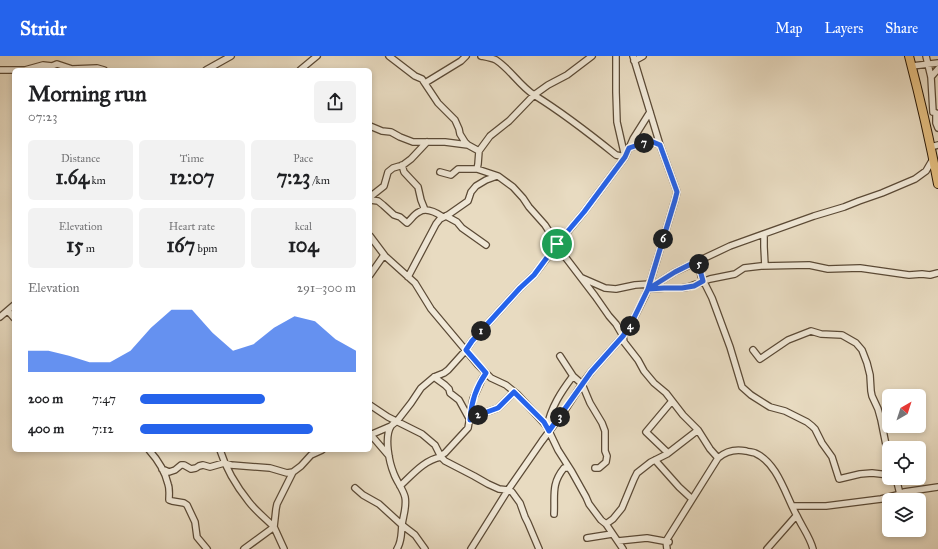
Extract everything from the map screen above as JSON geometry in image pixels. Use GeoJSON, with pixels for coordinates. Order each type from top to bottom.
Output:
{"type":"FeatureCollection","features":[{"type":"Feature","properties":{"kind":"highway"},"geometry":{"type":"LineString","coordinates":[[909,56],[918,95],[934,146],[933,159],[938,184]]}},
{"type":"Feature","properties":{"kind":"street"},"geometry":{"type":"LineString","coordinates":[[210,68],[232,56]]}},
{"type":"Feature","properties":{"kind":"street"},"geometry":{"type":"LineString","coordinates":[[302,68],[317,56]]}},
{"type":"Feature","properties":{"kind":"street"},"geometry":{"type":"LineString","coordinates":[[389,56],[415,76],[422,79],[438,102],[455,120],[460,130],[460,134],[468,145]]}},
{"type":"Feature","properties":{"kind":"street"},"geometry":{"type":"LineString","coordinates":[[425,83],[461,61],[466,56]]}},
{"type":"Feature","properties":{"kind":"street"},"geometry":{"type":"LineString","coordinates":[[481,56],[494,59],[510,71],[518,82],[534,95],[560,111],[616,155],[625,157]]}},
{"type":"Feature","properties":{"kind":"street"},"geometry":{"type":"LineString","coordinates":[[476,169],[479,151],[490,136],[509,121],[534,95],[550,84],[564,77],[592,56]]}},
{"type":"Feature","properties":{"kind":"street"},"geometry":{"type":"LineString","coordinates":[[616,56],[617,122],[625,157]]}},
{"type":"Feature","properties":{"kind":"street"},"geometry":{"type":"LineString","coordinates":[[471,549],[548,429],[582,384],[623,336],[631,324],[649,287],[677,192],[660,145],[634,58],[643,56]]}},
{"type":"Feature","properties":{"kind":"street"},"geometry":{"type":"LineString","coordinates":[[926,56],[931,77],[936,123],[938,128]]}},
{"type":"Feature","properties":{"kind":"street"},"geometry":{"type":"LineString","coordinates":[[912,66],[938,63]]}},
{"type":"Feature","properties":{"kind":"street"},"geometry":{"type":"LineString","coordinates":[[32,68],[43,65],[52,66],[57,64],[72,68],[97,68]]}},
{"type":"Feature","properties":{"kind":"street"},"geometry":{"type":"LineString","coordinates":[[931,77],[938,69]]}},
{"type":"Feature","properties":{"kind":"street"},"geometry":{"type":"LineString","coordinates":[[0,70],[12,70]]}},
{"type":"Feature","properties":{"kind":"street"},"geometry":{"type":"LineString","coordinates":[[372,434],[391,426],[397,421],[421,388],[434,377],[448,370],[472,341],[520,288],[534,275],[625,157],[637,132],[650,112]]}},
{"type":"Feature","properties":{"kind":"street"},"geometry":{"type":"LineString","coordinates":[[924,115],[936,113]]}},
{"type":"Feature","properties":{"kind":"street"},"geometry":{"type":"LineString","coordinates":[[372,127],[382,131],[391,132],[400,138],[413,142],[445,142],[468,145],[479,151]]}},
{"type":"Feature","properties":{"kind":"street"},"geometry":{"type":"LineString","coordinates":[[372,195],[384,186],[388,172],[393,168],[402,165],[427,142]]}},
{"type":"Feature","properties":{"kind":"street"},"geometry":{"type":"LineString","coordinates":[[629,148],[647,142],[653,142],[660,145]]}},
{"type":"Feature","properties":{"kind":"street"},"geometry":{"type":"LineString","coordinates":[[649,287],[675,272],[730,246],[882,194],[915,179],[926,171],[931,165],[933,159]]}},
{"type":"Feature","properties":{"kind":"street"},"geometry":{"type":"LineString","coordinates":[[402,165],[404,172],[418,187],[421,200],[426,210]]}},
{"type":"Feature","properties":{"kind":"street"},"geometry":{"type":"LineString","coordinates":[[440,172],[451,175],[458,169],[476,169],[497,176],[514,187],[545,225],[566,258],[616,324],[623,336],[624,342],[638,360],[644,371],[652,381],[666,393],[683,415],[698,430],[710,449],[718,458]]}},
{"type":"Feature","properties":{"kind":"street"},"geometry":{"type":"LineString","coordinates":[[408,277],[440,219],[468,202],[471,192],[476,186],[497,176]]}},
{"type":"Feature","properties":{"kind":"street"},"geometry":{"type":"LineString","coordinates":[[372,200],[378,201],[394,215],[400,217],[407,223],[417,212],[421,210],[426,210],[445,216],[457,222],[462,228],[486,244]]}},
{"type":"Feature","properties":{"kind":"street"},"geometry":{"type":"LineString","coordinates":[[764,234],[765,266]]}},
{"type":"Feature","properties":{"kind":"street"},"geometry":{"type":"LineString","coordinates":[[372,239],[384,255],[416,283],[431,309],[486,373],[495,380],[506,385],[544,422],[589,504],[601,520],[606,524],[622,549]]}},
{"type":"Feature","properties":{"kind":"street"},"geometry":{"type":"LineString","coordinates":[[372,272],[384,255]]}},
{"type":"Feature","properties":{"kind":"street"},"geometry":{"type":"LineString","coordinates":[[699,260],[703,281],[712,298],[730,347],[742,386],[751,395],[770,407],[785,411],[812,426],[832,457],[839,479],[860,474],[882,474]]}},
{"type":"Feature","properties":{"kind":"street"},"geometry":{"type":"LineString","coordinates":[[581,278],[603,287],[616,289],[635,285],[682,288],[694,286],[703,281],[735,274],[744,268],[765,266],[809,265],[828,269],[860,268],[909,275],[930,275],[938,273]]}},
{"type":"Feature","properties":{"kind":"street"},"geometry":{"type":"LineString","coordinates":[[596,297],[598,291],[603,287]]}},
{"type":"Feature","properties":{"kind":"street"},"geometry":{"type":"LineString","coordinates":[[0,317],[12,307]]}},
{"type":"Feature","properties":{"kind":"street"},"geometry":{"type":"LineString","coordinates":[[8,310],[12,315]]}},
{"type":"Feature","properties":{"kind":"street"},"geometry":{"type":"LineString","coordinates":[[753,350],[760,359],[788,340],[811,331],[821,334],[842,335],[856,343],[862,350],[868,363],[871,391],[882,420],[885,441]]}},
{"type":"Feature","properties":{"kind":"street"},"geometry":{"type":"LineString","coordinates":[[560,356],[573,376],[582,384],[605,431],[606,462],[599,468],[596,468]]}},
{"type":"Feature","properties":{"kind":"street"},"geometry":{"type":"LineString","coordinates":[[400,486],[413,473],[445,453],[468,428],[473,400],[486,373]]}},
{"type":"Feature","properties":{"kind":"street"},"geometry":{"type":"LineString","coordinates":[[548,429],[549,417],[552,410],[573,376]]}},
{"type":"Feature","properties":{"kind":"street"},"geometry":{"type":"LineString","coordinates":[[434,377],[445,385],[449,389],[450,393],[459,400],[470,420]]}},
{"type":"Feature","properties":{"kind":"street"},"geometry":{"type":"LineString","coordinates":[[470,420],[473,417],[498,408],[514,392]]}},
{"type":"Feature","properties":{"kind":"street"},"geometry":{"type":"LineString","coordinates":[[668,453],[646,432],[672,401]]}},
{"type":"Feature","properties":{"kind":"street"},"geometry":{"type":"LineString","coordinates":[[372,406],[422,434],[435,445],[445,461],[488,484],[499,489],[512,492],[520,503],[539,549]]}},
{"type":"Feature","properties":{"kind":"street"},"geometry":{"type":"LineString","coordinates":[[391,426],[388,434],[389,457],[394,474],[404,497],[405,506],[401,539],[397,549]]}},
{"type":"Feature","properties":{"kind":"street"},"geometry":{"type":"LineString","coordinates":[[606,524],[613,519],[622,508],[637,473],[668,453],[698,430]]}},
{"type":"Feature","properties":{"kind":"street"},"geometry":{"type":"LineString","coordinates":[[372,437],[389,457]]}},
{"type":"Feature","properties":{"kind":"street"},"geometry":{"type":"LineString","coordinates":[[667,549],[668,542],[692,499],[718,458],[722,454],[742,450],[756,453],[768,462],[779,478],[813,549]]}},
{"type":"Feature","properties":{"kind":"street"},"geometry":{"type":"LineString","coordinates":[[151,452],[157,460],[168,483],[169,500],[184,503],[188,507],[195,522],[197,537],[207,549]]}},
{"type":"Feature","properties":{"kind":"street"},"geometry":{"type":"LineString","coordinates":[[221,452],[224,463],[235,482],[249,502],[274,527],[284,549]]}},
{"type":"Feature","properties":{"kind":"street"},"geometry":{"type":"LineString","coordinates":[[162,469],[168,472],[181,465],[191,469],[202,465],[210,467],[224,463],[231,465],[270,468],[287,473],[293,472],[311,455],[318,452]]}},
{"type":"Feature","properties":{"kind":"street"},"geometry":{"type":"LineString","coordinates":[[655,460],[692,499]]}},
{"type":"Feature","properties":{"kind":"street"},"geometry":{"type":"LineString","coordinates":[[554,514],[554,493],[556,483],[564,468],[569,468]]}},
{"type":"Feature","properties":{"kind":"street"},"geometry":{"type":"LineString","coordinates":[[244,549],[274,527],[276,509],[293,472]]}},
{"type":"Feature","properties":{"kind":"street"},"geometry":{"type":"LineString","coordinates":[[902,493],[938,487]]}},
{"type":"Feature","properties":{"kind":"street"},"geometry":{"type":"LineString","coordinates":[[355,488],[363,495],[379,504],[415,535],[425,549]]}},
{"type":"Feature","properties":{"kind":"street"},"geometry":{"type":"LineString","coordinates":[[792,506],[826,506],[882,499]]}},
{"type":"Feature","properties":{"kind":"street"},"geometry":{"type":"LineString","coordinates":[[767,549],[796,516]]}},
{"type":"Feature","properties":{"kind":"street"},"geometry":{"type":"LineString","coordinates":[[588,538],[612,534]]}},
{"type":"Feature","properties":{"kind":"street"},"geometry":{"type":"LineString","coordinates":[[618,541],[647,538],[668,542]]}},
{"type":"Feature","properties":{"kind":"route"},"geometry":{"type":"LineString","coordinates":[[557,244],[534,275],[520,288],[472,341],[466,350],[486,373],[473,400],[470,420],[482,413],[498,408],[514,392],[544,422],[549,431],[591,372],[623,336],[631,324],[648,289],[682,288],[694,286],[703,281],[699,260],[675,272],[648,289],[677,192],[660,145],[653,142],[647,142],[629,148],[625,157],[584,212],[557,244]]}}]}
